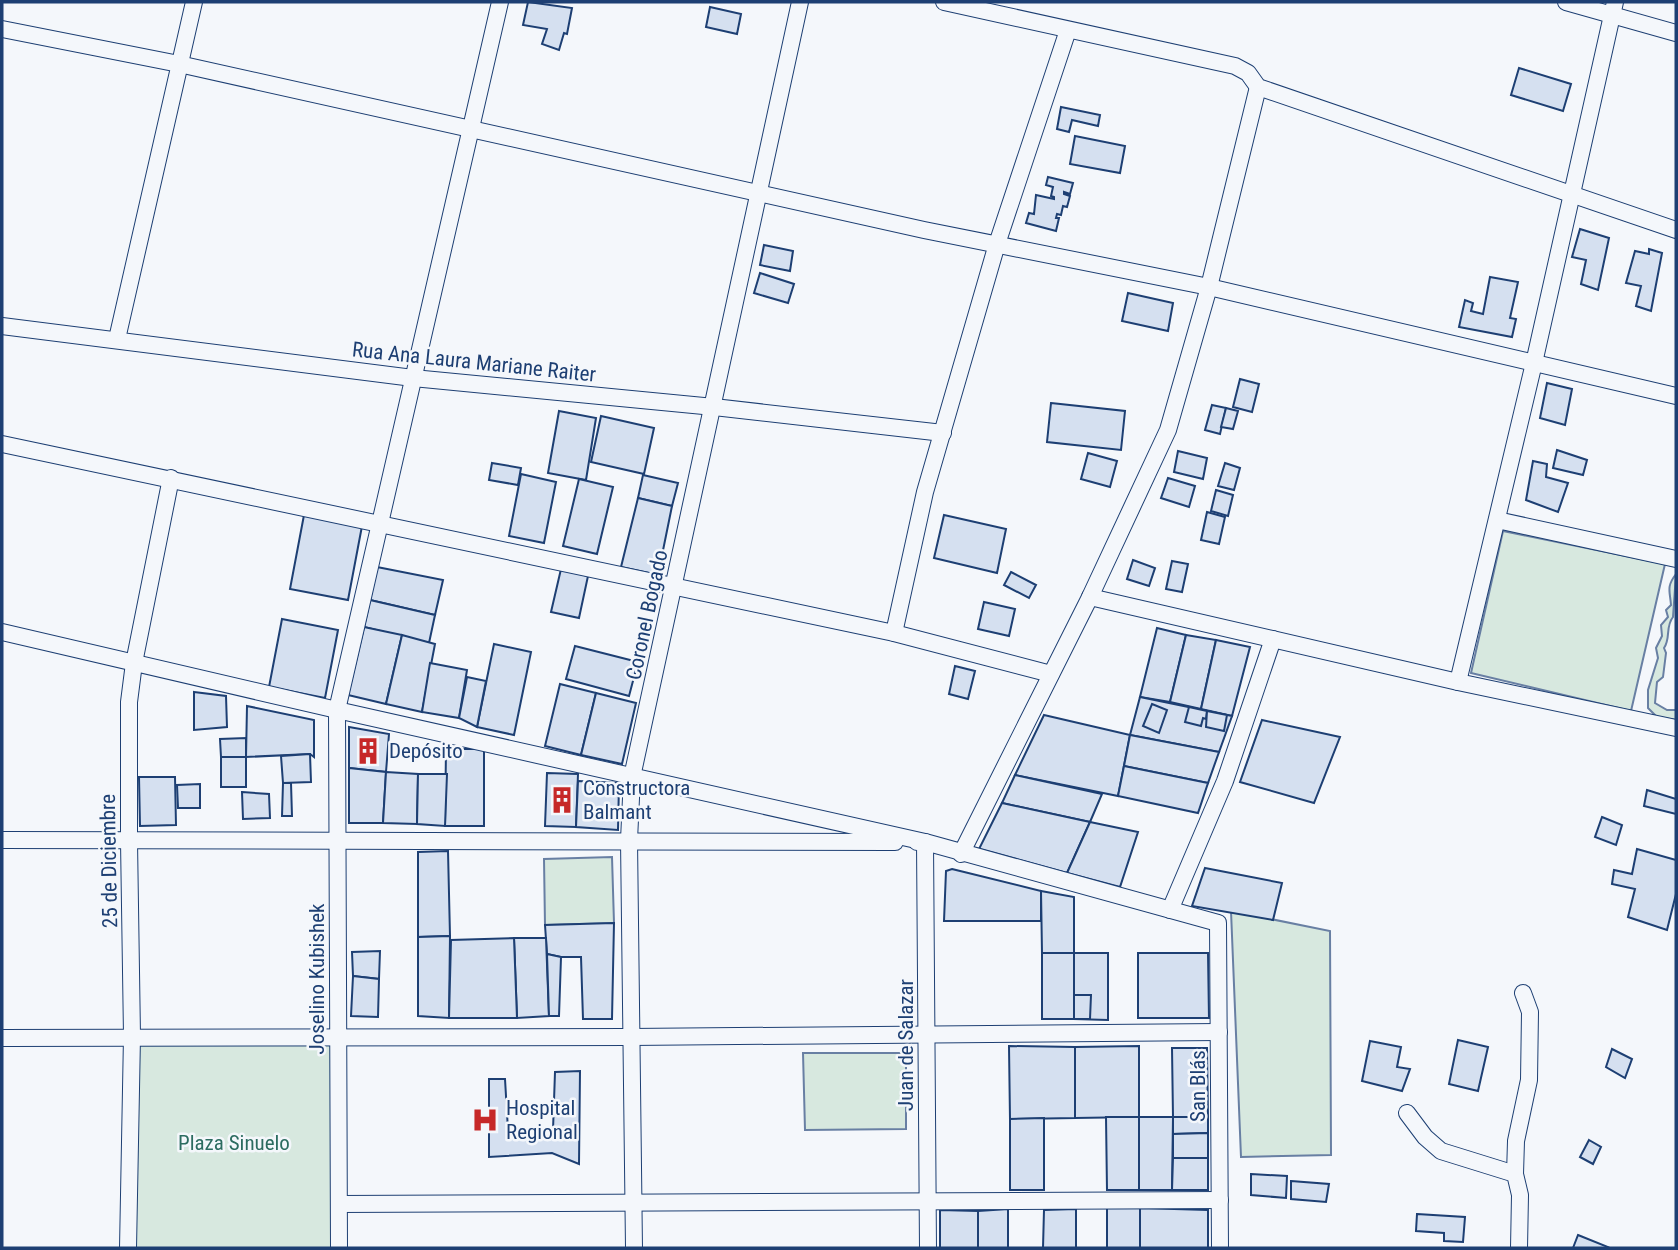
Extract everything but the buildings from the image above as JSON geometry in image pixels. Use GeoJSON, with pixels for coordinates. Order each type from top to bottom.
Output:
{"type":"FeatureCollection","features":[{"type":"Feature","properties":{"kind":"street"},"geometry":{"type":"LineString","coordinates":[[117,339],[194,2]]}},
{"type":"Feature","properties":{"kind":"street","name":"Joselino Kubishek"},"geometry":{"type":"LineString","coordinates":[[339,1248],[337,710],[500,2]]}},
{"type":"Feature","properties":{"kind":"street","name":"Coronel Bogado"},"geometry":{"type":"LineString","coordinates":[[634,1248],[629,840],[632,777],[800,2]]}},
{"type":"Feature","properties":{"kind":"street"},"geometry":{"type":"LineString","coordinates":[[944,2],[1235,66],[1248,73],[1258,87],[1676,230]]}},
{"type":"Feature","properties":{"kind":"street"},"geometry":{"type":"LineString","coordinates":[[1566,2],[1614,9],[1676,33]]}},
{"type":"Feature","properties":{"kind":"street"},"geometry":{"type":"LineString","coordinates":[[1458,682],[1614,9]]}},
{"type":"Feature","properties":{"kind":"street"},"geometry":{"type":"LineString","coordinates":[[2,29],[179,64],[759,193],[1209,287],[1676,396]]}},
{"type":"Feature","properties":{"kind":"street"},"geometry":{"type":"LineString","coordinates":[[894,633],[925,492],[997,244],[1068,30]]}},
{"type":"Feature","properties":{"kind":"street"},"geometry":{"type":"LineString","coordinates":[[961,853],[1090,597],[1168,430],[1209,287],[1258,87]]}},
{"type":"Feature","properties":{"kind":"street","name":"Rua Ana Laura Mariane Raiter"},"geometry":{"type":"LineString","coordinates":[[2,326],[413,378],[713,407],[943,433]]}},
{"type":"Feature","properties":{"kind":"street"},"geometry":{"type":"LineString","coordinates":[[2,444],[894,633],[1051,674]]}},
{"type":"Feature","properties":{"kind":"street","name":"25 de Diciembre"},"geometry":{"type":"LineString","coordinates":[[128,1248],[132,1037],[130,702],[134,663],[171,478]]}},
{"type":"Feature","properties":{"kind":"street"},"geometry":{"type":"LineString","coordinates":[[1497,520],[1676,554]]}},
{"type":"Feature","properties":{"kind":"street"},"geometry":{"type":"LineString","coordinates":[[1090,597],[1458,682],[1676,728]]}},
{"type":"Feature","properties":{"kind":"street"},"geometry":{"type":"LineString","coordinates":[[2,632],[925,842],[1170,910],[1225,780],[1273,639]]}},
{"type":"Feature","properties":{"kind":"street"},"geometry":{"type":"LineString","coordinates":[[2,840],[925,842]]}},
{"type":"Feature","properties":{"kind":"street","name":"Juan de Salazar"},"geometry":{"type":"LineString","coordinates":[[925,842],[928,1248]]}},
{"type":"Feature","properties":{"kind":"street","name":"San Blás"},"geometry":{"type":"LineString","coordinates":[[1170,910],[1219,923],[1220,1248]]}},
{"type":"Feature","properties":{"kind":"street"},"geometry":{"type":"LineString","coordinates":[[1519,1248],[1520,1195],[1515,1174],[1516,1141],[1529,1080],[1530,1012],[1523,993]]}},
{"type":"Feature","properties":{"kind":"street"},"geometry":{"type":"LineString","coordinates":[[2,1038],[1219,1032]]}},
{"type":"Feature","properties":{"kind":"street"},"geometry":{"type":"LineString","coordinates":[[1407,1113],[1425,1138],[1441,1152],[1515,1174]]}},
{"type":"Feature","properties":{"kind":"street"},"geometry":{"type":"LineString","coordinates":[[339,1204],[1220,1200]]}},
{"type":"Feature","properties":{"kind":"green space"},"geometry":{"type":"Polygon","coordinates":[[[1503,531],[1665,564],[1631,711],[1471,673],[1503,531]]]}},
{"type":"Feature","properties":{"kind":"green space"},"geometry":{"type":"Polygon","coordinates":[[[1676,574],[1673,617],[1664,648],[1666,653],[1663,677],[1657,682],[1655,703],[1667,710],[1676,710],[1676,720],[1657,717],[1648,708],[1648,690],[1658,658],[1656,648],[1662,636],[1661,625],[1668,617],[1666,610],[1671,605],[1670,586],[1676,574]]]}},
{"type":"Feature","properties":{"kind":"green space"},"geometry":{"type":"Polygon","coordinates":[[[612,857],[614,923],[545,925],[544,859],[612,857]]]}},
{"type":"Feature","properties":{"kind":"green space"},"geometry":{"type":"Polygon","coordinates":[[[1231,911],[1330,931],[1331,1155],[1241,1157],[1231,911]]]}},
{"type":"Feature","properties":{"kind":"green space","name":"Plaza Sinuelo"},"geometry":{"type":"Polygon","coordinates":[[[132,1036],[338,1037],[339,1248],[128,1248],[132,1036]]]}},
{"type":"Feature","properties":{"kind":"green space"},"geometry":{"type":"Polygon","coordinates":[[[803,1053],[906,1053],[906,1129],[805,1130],[803,1053]]]}},
{"type":"Feature","properties":{"kind":"place","name":"Depósito"},"geometry":{"type":"Point","coordinates":[368,751]}},
{"type":"Feature","properties":{"kind":"place","name":"Constructora Balmant"},"geometry":{"type":"Point","coordinates":[562,800]}},
{"type":"Feature","properties":{"kind":"place","name":"Hospital Regional"},"geometry":{"type":"Point","coordinates":[485,1120]}}]}
